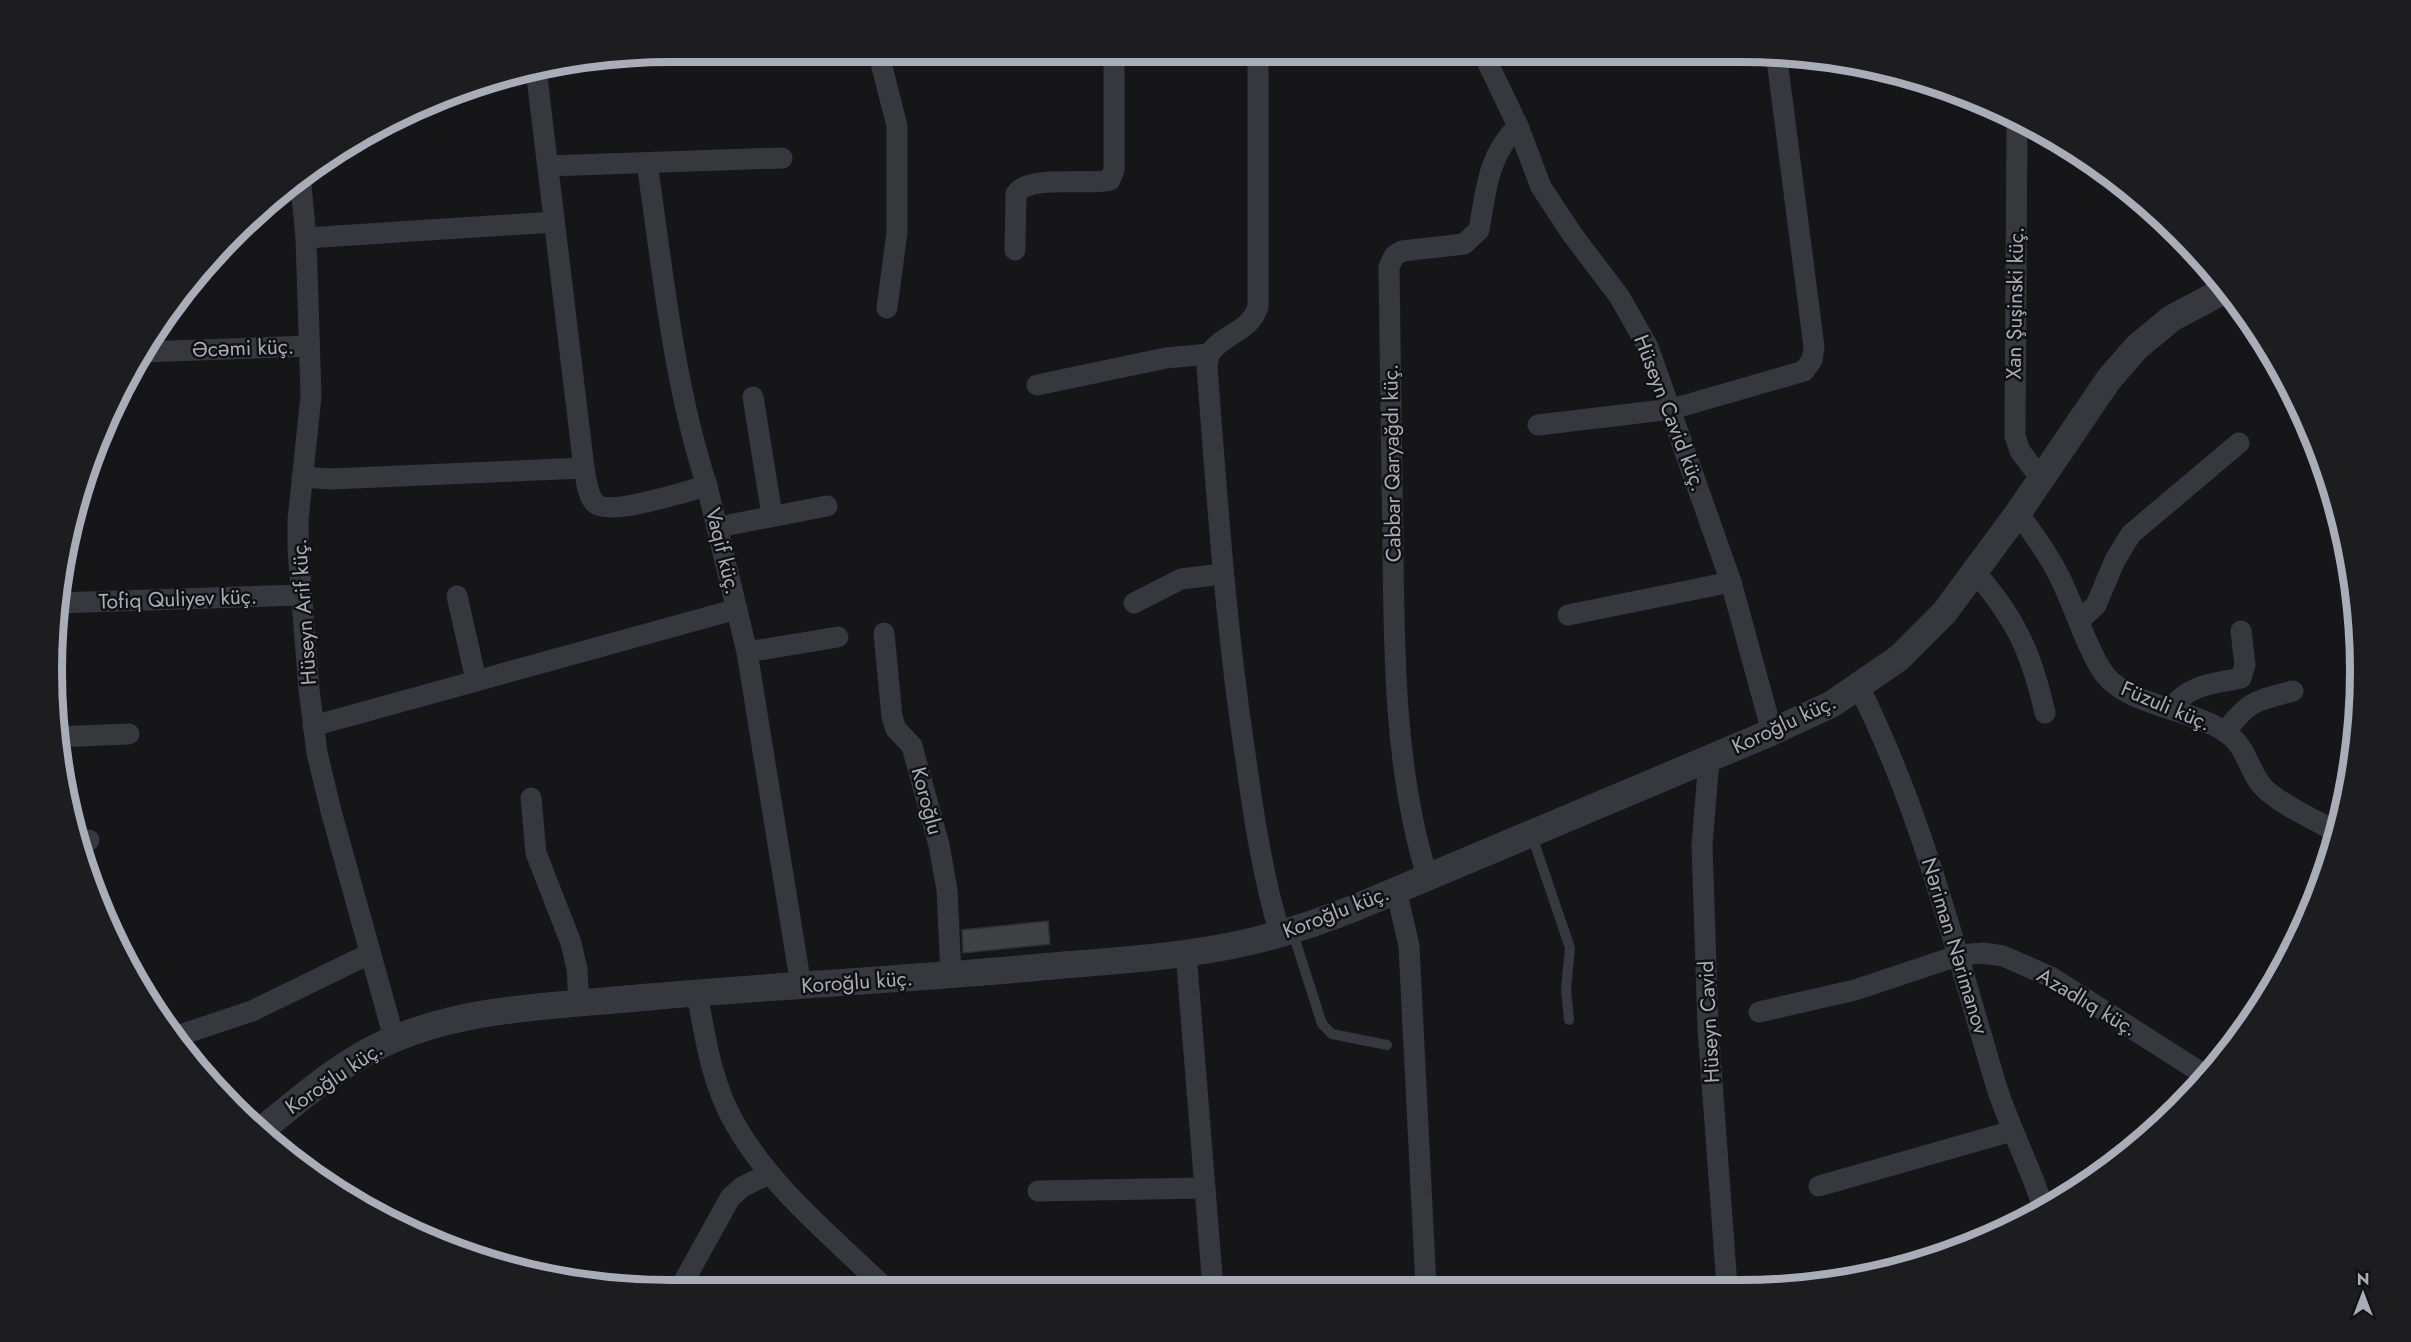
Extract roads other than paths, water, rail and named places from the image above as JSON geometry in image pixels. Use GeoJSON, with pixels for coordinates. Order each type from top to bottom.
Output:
{"type":"FeatureCollection","features":[{"type":"Feature","properties":{"kind":"street"},"geometry":{"type":"LineString","coordinates":[[881,62],[897,126],[897,232],[887,308]]}},
{"type":"Feature","properties":{"kind":"street"},"geometry":{"type":"LineString","coordinates":[[1015,250],[1016,194],[1020,188],[1033,183],[1099,183],[1110,180],[1114,170],[1114,62]]}},
{"type":"Feature","properties":{"kind":"street"},"geometry":{"type":"LineString","coordinates":[[1258,62],[1258,307],[1248,325],[1218,342],[1209,354],[1207,368],[1222,574],[1236,700],[1266,883],[1286,932]]}},
{"type":"Feature","properties":{"kind":"street","name":"Hüseyn Cavid küç."},"geometry":{"type":"LineString","coordinates":[[1487,62],[1518,126],[1541,187],[1572,234],[1619,296],[1648,347],[1672,409],[1731,582],[1772,732]]}},
{"type":"Feature","properties":{"kind":"street"},"geometry":{"type":"LineString","coordinates":[[1538,425],[1672,409],[1804,371],[1812,360],[1815,347],[1777,63]]}},
{"type":"Feature","properties":{"kind":"street","name":"Vaqif küç."},"geometry":{"type":"LineString","coordinates":[[537,76],[584,468],[594,502],[603,508],[619,508],[707,486],[747,652],[801,986]]}},
{"type":"Feature","properties":{"kind":"street","name":"Cabbar Qaryağdı küç."},"geometry":{"type":"LineString","coordinates":[[1426,876],[1410,808],[1400,724],[1394,603],[1389,267],[1394,256],[1402,251],[1464,244],[1472,238],[1479,230],[1496,153],[1502,141],[1518,126]]}},
{"type":"Feature","properties":{"kind":"street","name":"Xan Şuşinski küç."},"geometry":{"type":"LineString","coordinates":[[2017,128],[2016,436],[2020,451],[2041,478]]}},
{"type":"Feature","properties":{"kind":"street"},"geometry":{"type":"LineString","coordinates":[[548,166],[782,158]]}},
{"type":"Feature","properties":{"kind":"street"},"geometry":{"type":"LineString","coordinates":[[647,163],[678,377],[691,437],[707,486]]}},
{"type":"Feature","properties":{"kind":"street","name":"Hüseyn Arif küç."},"geometry":{"type":"LineString","coordinates":[[301,186],[306,238],[311,396],[298,520],[301,595],[313,726],[331,811],[394,1038]]}},
{"type":"Feature","properties":{"kind":"street"},"geometry":{"type":"LineString","coordinates":[[306,238],[554,222]]}},
{"type":"Feature","properties":{"kind":"street","name":"Koroğlu küç."},"geometry":{"type":"LineString","coordinates":[[266,1126],[320,1082],[353,1060],[394,1038],[463,1019],[579,1004],[697,993],[951,975],[1186,953],[1219,948],[1286,932],[1318,922],[1709,759],[1832,704],[1899,658],[1944,613],[2018,513],[2109,379],[2137,347],[2172,318],[2219,293]]}},
{"type":"Feature","properties":{"kind":"street","name":"Əcəmi küç."},"geometry":{"type":"LineString","coordinates":[[152,352],[309,346]]}},
{"type":"Feature","properties":{"kind":"street"},"geometry":{"type":"LineString","coordinates":[[1037,385],[1166,358],[1209,354]]}},
{"type":"Feature","properties":{"kind":"street"},"geometry":{"type":"LineString","coordinates":[[753,397],[772,515]]}},
{"type":"Feature","properties":{"kind":"street"},"geometry":{"type":"LineString","coordinates":[[2079,621],[2096,605],[2115,560],[2131,534],[2239,443]]}},
{"type":"Feature","properties":{"kind":"street"},"geometry":{"type":"LineString","coordinates":[[302,477],[331,478],[584,468]]}},
{"type":"Feature","properties":{"kind":"street"},"geometry":{"type":"LineString","coordinates":[[718,527],[827,506]]}},
{"type":"Feature","properties":{"kind":"street","name":"Füzuli küç."},"geometry":{"type":"LineString","coordinates":[[2018,513],[2058,574],[2101,670],[2114,685],[2135,698],[2171,708],[2225,732],[2247,755],[2256,777],[2265,789],[2329,828]]}},
{"type":"Feature","properties":{"kind":"street"},"geometry":{"type":"LineString","coordinates":[[1975,572],[2002,603],[2016,625],[2034,665],[2045,713]]}},
{"type":"Feature","properties":{"kind":"street"},"geometry":{"type":"LineString","coordinates":[[1134,603],[1181,579],[1222,574]]}},
{"type":"Feature","properties":{"kind":"street"},"geometry":{"type":"LineString","coordinates":[[1568,615],[1731,582]]}},
{"type":"Feature","properties":{"kind":"street","name":"Tofiq Quliyev küç."},"geometry":{"type":"LineString","coordinates":[[66,603],[301,595]]}},
{"type":"Feature","properties":{"kind":"street"},"geometry":{"type":"LineString","coordinates":[[457,596],[476,680]]}},
{"type":"Feature","properties":{"kind":"street"},"geometry":{"type":"LineString","coordinates":[[313,726],[737,609]]}},
{"type":"Feature","properties":{"kind":"street"},"geometry":{"type":"LineString","coordinates":[[2171,708],[2183,694],[2198,687],[2241,678],[2246,665],[2241,631]]}},
{"type":"Feature","properties":{"kind":"street","name":"Koroğlu"},"geometry":{"type":"LineString","coordinates":[[884,633],[892,717],[896,729],[912,746],[939,845],[947,890],[951,975]]}},
{"type":"Feature","properties":{"kind":"street"},"geometry":{"type":"LineString","coordinates":[[747,652],[838,637]]}},
{"type":"Feature","properties":{"kind":"street","name":"Nəriman Nərimanov"},"geometry":{"type":"LineString","coordinates":[[1859,687],[1888,744],[1907,792],[1960,955],[2012,1131],[2041,1201]]}},
{"type":"Feature","properties":{"kind":"street"},"geometry":{"type":"LineString","coordinates":[[2225,732],[2244,708],[2254,701],[2293,691]]}},
{"type":"Feature","properties":{"kind":"street"},"geometry":{"type":"LineString","coordinates":[[66,737],[129,734]]}},
{"type":"Feature","properties":{"kind":"street","name":"Hüseyn Cavid"},"geometry":{"type":"LineString","coordinates":[[1709,759],[1702,845],[1708,1028],[1727,1280]]}},
{"type":"Feature","properties":{"kind":"street"},"geometry":{"type":"LineString","coordinates":[[531,798],[536,853],[571,943],[577,969],[579,1004]]}},
{"type":"Feature","properties":{"kind":"street"},"geometry":{"type":"LineString","coordinates":[[1396,889],[1409,946],[1426,1280]]}},
{"type":"Feature","properties":{"kind":"street"},"geometry":{"type":"LineString","coordinates":[[1186,953],[1212,1280]]}},
{"type":"Feature","properties":{"kind":"street","name":"Azadlıq küç."},"geometry":{"type":"LineString","coordinates":[[1759,1012],[1855,990],[1960,955],[1983,953],[2021,963],[2051,978],[2199,1072]]}},
{"type":"Feature","properties":{"kind":"street"},"geometry":{"type":"LineString","coordinates":[[182,1034],[252,1011],[369,954]]}},
{"type":"Feature","properties":{"kind":"street"},"geometry":{"type":"LineString","coordinates":[[697,993],[706,1041],[721,1092],[734,1124],[769,1174],[877,1280]]}},
{"type":"Feature","properties":{"kind":"street"},"geometry":{"type":"LineString","coordinates":[[1819,1186],[2012,1131]]}},
{"type":"Feature","properties":{"kind":"street"},"geometry":{"type":"LineString","coordinates":[[685,1280],[730,1198],[742,1187],[769,1174]]}},
{"type":"Feature","properties":{"kind":"street"},"geometry":{"type":"LineString","coordinates":[[1038,1191],[1205,1188]]}},
{"type":"Feature","properties":{"kind":"lane"},"geometry":{"type":"LineString","coordinates":[[1531,832],[1570,948],[1566,989],[1569,1020]]}},
{"type":"Feature","properties":{"kind":"lane"},"geometry":{"type":"LineString","coordinates":[[1286,932],[1322,1024],[1332,1034],[1387,1045]]}}]}
